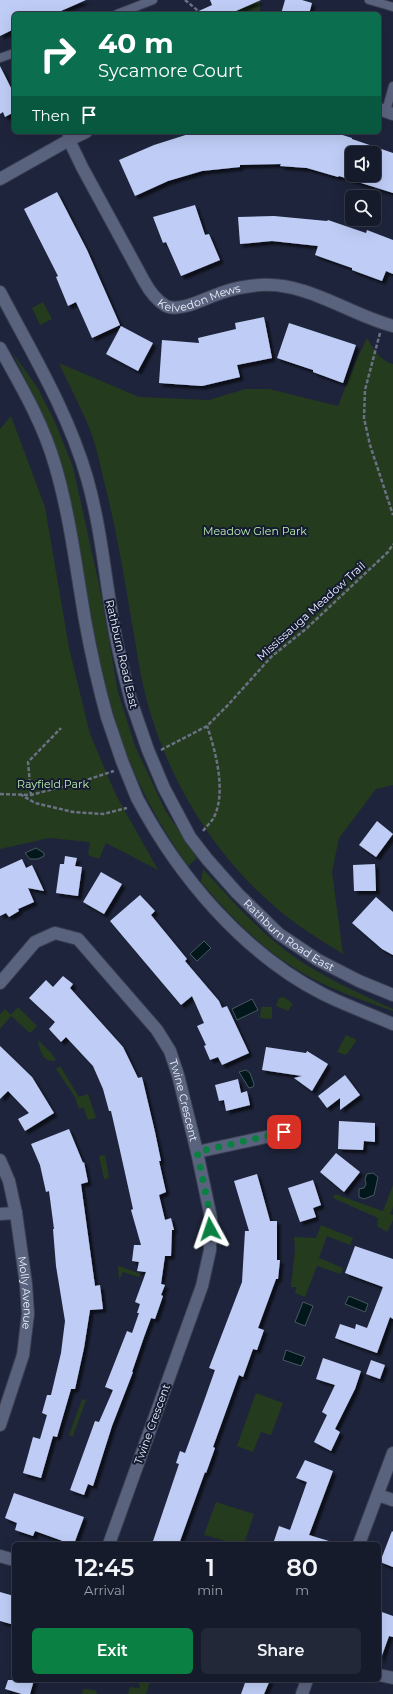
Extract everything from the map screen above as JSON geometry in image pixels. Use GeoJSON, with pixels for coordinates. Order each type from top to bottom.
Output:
{"type":"FeatureCollection","features":[{"type":"Feature","properties":{"kind":"street"},"geometry":{"type":"LineString","coordinates":[[0,179],[68,136]]}},
{"type":"Feature","properties":{"kind":"street","name":"Kelvedon Mews"},"geometry":{"type":"LineString","coordinates":[[68,136],[85,172],[144,282],[154,297],[167,306],[184,307],[225,291],[258,285],[276,284],[295,288],[388,324]]}},
{"type":"Feature","properties":{"kind":"street","name":"Rathburn Road East"},"geometry":{"type":"LineString","coordinates":[[0,292],[58,403],[76,444],[87,479],[100,538],[114,629],[131,701],[148,750],[164,788],[190,837],[237,893],[279,934],[318,960],[359,981],[393,995]]}},
{"type":"Feature","properties":{"kind":"street"},"geometry":{"type":"LineString","coordinates":[[0,348],[35,411],[55,464],[72,541],[96,675],[107,717],[122,761],[137,798],[151,823],[196,889],[224,921],[259,952],[323,994],[393,1024]]}},
{"type":"Feature","properties":{"kind":"street","name":"Twine Crescent"},"geometry":{"type":"LineString","coordinates":[[0,983],[35,942],[55,933],[78,939],[157,1030],[170,1051],[178,1075],[197,1152],[211,1218],[210,1250],[202,1286],[110,1542]]}},
{"type":"Feature","properties":{"kind":"street"},"geometry":{"type":"LineString","coordinates":[[197,1152],[284,1132]]}},
{"type":"Feature","properties":{"kind":"street","name":"Molly Avenue"},"geometry":{"type":"LineString","coordinates":[[0,1160],[9,1181],[16,1213],[26,1284],[28,1314],[23,1355],[0,1425]]}},
{"type":"Feature","properties":{"kind":"street"},"geometry":{"type":"LineString","coordinates":[[0,1214],[16,1213]]}},
{"type":"Feature","properties":{"kind":"street"},"geometry":{"type":"LineString","coordinates":[[360,1542],[393,1453]]}},
{"type":"Feature","properties":{"kind":"street"},"geometry":{"type":"LineString","coordinates":[[378,1495],[393,1500]]}},
{"type":"Feature","properties":{"kind":"street"},"geometry":{"type":"LineString","coordinates":[[0,1556],[12,1559]]}},
{"type":"Feature","properties":{"kind":"street"},"geometry":{"type":"LineString","coordinates":[[381,1675],[393,1678]]}},
{"type":"Feature","properties":{"kind":"street"},"geometry":{"type":"LineString","coordinates":[[302,1694],[307,1682]]}},
{"type":"Feature","properties":{"kind":"lane"},"geometry":{"type":"LineString","coordinates":[[122,12],[153,0]]}},
{"type":"Feature","properties":{"kind":"lane"},"geometry":{"type":"LineString","coordinates":[[369,0],[393,7]]}},
{"type":"Feature","properties":{"kind":"lane"},"geometry":{"type":"LineString","coordinates":[[0,58],[12,54]]}},
{"type":"Feature","properties":{"kind":"lane"},"geometry":{"type":"LineString","coordinates":[[386,111],[393,86]]}},
{"type":"Feature","properties":{"kind":"path"},"geometry":{"type":"LineString","coordinates":[[185,0],[200,12]]}},
{"type":"Feature","properties":{"kind":"path"},"geometry":{"type":"LineString","coordinates":[[388,324],[365,390],[364,418],[370,445],[393,515]]}},
{"type":"Feature","properties":{"kind":"path","name":"Mississauga Meadow Trail"},"geometry":{"type":"LineString","coordinates":[[203,831],[213,819],[217,808],[220,780],[215,749],[207,726],[272,656],[324,611],[388,552],[393,544]]}},
{"type":"Feature","properties":{"kind":"path"},"geometry":{"type":"LineString","coordinates":[[31,795],[28,762],[61,728]]}},
{"type":"Feature","properties":{"kind":"path"},"geometry":{"type":"LineString","coordinates":[[0,794],[19,794],[35,803],[73,812],[103,814],[127,808]]}},
{"type":"Feature","properties":{"kind":"green space"},"geometry":{"type":"Polygon","coordinates":[[[260,0],[260,12],[233,12],[260,0]]]}},
{"type":"Feature","properties":{"kind":"green space"},"geometry":{"type":"Polygon","coordinates":[[[43,302],[52,319],[40,325],[32,308],[43,302]]]}},
{"type":"Feature","properties":{"kind":"green space","name":"Meadow Glen Park"},"geometry":{"type":"Polygon","coordinates":[[[367,338],[374,350],[384,360],[393,364],[393,785],[376,789],[339,838],[332,872],[343,954],[289,919],[249,882],[226,857],[206,830],[188,801],[173,771],[159,739],[141,675],[119,551],[96,447],[85,419],[59,363],[139,397],[209,400],[245,389],[269,389],[338,406],[355,363],[367,338]]]}},
{"type":"Feature","properties":{"kind":"green space"},"geometry":{"type":"Polygon","coordinates":[[[12,352],[37,387],[55,422],[73,467],[100,589],[118,692],[135,746],[165,810],[197,858],[188,866],[153,810],[131,765],[125,749],[113,713],[104,677],[75,530],[58,457],[43,416],[12,352]]]}},
{"type":"Feature","properties":{"kind":"green space","name":"Rayfield Park"},"geometry":{"type":"Polygon","coordinates":[[[11,416],[45,507],[69,648],[90,734],[116,795],[158,870],[106,843],[99,859],[88,855],[90,842],[49,838],[0,849],[0,429],[11,416]]]}},
{"type":"Feature","properties":{"kind":"green space"},"geometry":{"type":"Polygon","coordinates":[[[203,869],[257,926],[289,953],[318,972],[393,1009],[393,1011],[329,986],[292,967],[250,934],[225,909],[201,882],[203,869]]]}},
{"type":"Feature","properties":{"kind":"green space"},"geometry":{"type":"Polygon","coordinates":[[[284,997],[293,1004],[288,1011],[276,1006],[279,998],[284,997]]]}},
{"type":"Feature","properties":{"kind":"green space"},"geometry":{"type":"Polygon","coordinates":[[[18,1007],[37,1026],[30,1033],[11,1016],[0,1029],[0,1014],[5,1009],[11,1015],[18,1007]]]}},
{"type":"Feature","properties":{"kind":"green space"},"geometry":{"type":"Polygon","coordinates":[[[261,1007],[272,1007],[272,1019],[260,1018],[261,1007]]]}},
{"type":"Feature","properties":{"kind":"green space"},"geometry":{"type":"Polygon","coordinates":[[[346,1035],[357,1040],[346,1055],[337,1052],[346,1035]]]}},
{"type":"Feature","properties":{"kind":"green space"},"geometry":{"type":"Polygon","coordinates":[[[38,1040],[56,1060],[52,1061],[45,1059],[41,1052],[38,1040]]]}},
{"type":"Feature","properties":{"kind":"green space"},"geometry":{"type":"Polygon","coordinates":[[[60,1066],[79,1097],[88,1094],[96,1118],[88,1120],[83,1107],[79,1109],[75,1097],[56,1069],[60,1066]]]}},
{"type":"Feature","properties":{"kind":"green space"},"geometry":{"type":"Polygon","coordinates":[[[105,1155],[109,1178],[104,1179],[99,1156],[105,1155]]]}},
{"type":"Feature","properties":{"kind":"green space"},"geometry":{"type":"Polygon","coordinates":[[[393,1185],[393,1207],[390,1214],[393,1215],[393,1220],[387,1232],[377,1226],[378,1218],[333,1198],[335,1194],[383,1211],[393,1185]]]}},
{"type":"Feature","properties":{"kind":"green space"},"geometry":{"type":"Polygon","coordinates":[[[321,1225],[353,1238],[350,1245],[327,1236],[319,1258],[343,1268],[341,1274],[317,1266],[305,1297],[295,1293],[297,1287],[291,1287],[295,1250],[294,1237],[316,1238],[321,1225]]]}},
{"type":"Feature","properties":{"kind":"green space"},"geometry":{"type":"Polygon","coordinates":[[[118,1266],[141,1274],[139,1277],[123,1272],[119,1280],[118,1266]]]}},
{"type":"Feature","properties":{"kind":"green space"},"geometry":{"type":"Polygon","coordinates":[[[256,1393],[283,1403],[271,1435],[261,1432],[253,1452],[237,1446],[256,1393]]]}},
{"type":"Feature","properties":{"kind":"green space"},"geometry":{"type":"Polygon","coordinates":[[[82,1399],[86,1400],[73,1436],[69,1435],[82,1399]]]}},
{"type":"Feature","properties":{"kind":"green space"},"geometry":{"type":"Polygon","coordinates":[[[216,1502],[254,1514],[245,1542],[226,1542],[204,1535],[216,1502]]]}},
{"type":"Feature","properties":{"kind":"green space"},"geometry":{"type":"Polygon","coordinates":[[[138,1682],[150,1682],[146,1694],[128,1694],[130,1687],[140,1688],[138,1682]]]}},
{"type":"Feature","properties":{"kind":"green space"},"geometry":{"type":"Polygon","coordinates":[[[83,1689],[95,1690],[97,1694],[82,1694],[83,1689]]]}},
{"type":"Feature","properties":{"kind":"water"},"geometry":{"type":"Polygon","coordinates":[[[36,848],[44,853],[44,856],[38,859],[30,859],[25,853],[36,848]]]}},
{"type":"Feature","properties":{"kind":"water"},"geometry":{"type":"Polygon","coordinates":[[[204,941],[211,948],[197,961],[190,954],[204,941]]]}},
{"type":"Feature","properties":{"kind":"water"},"geometry":{"type":"Polygon","coordinates":[[[252,999],[258,1010],[237,1020],[232,1009],[252,999]]]}},
{"type":"Feature","properties":{"kind":"water"},"geometry":{"type":"Polygon","coordinates":[[[246,1070],[250,1073],[254,1084],[253,1087],[249,1088],[239,1072],[246,1070]]]}},
{"type":"Feature","properties":{"kind":"water"},"geometry":{"type":"Polygon","coordinates":[[[373,1173],[378,1177],[374,1195],[364,1199],[359,1197],[359,1189],[364,1188],[367,1174],[373,1173]]]}},
{"type":"Feature","properties":{"kind":"water"},"geometry":{"type":"Polygon","coordinates":[[[349,1296],[368,1304],[365,1312],[345,1304],[349,1296]]]}},
{"type":"Feature","properties":{"kind":"water"},"geometry":{"type":"Polygon","coordinates":[[[303,1302],[313,1306],[305,1326],[295,1322],[303,1302]]]}},
{"type":"Feature","properties":{"kind":"water"},"geometry":{"type":"Polygon","coordinates":[[[286,1350],[305,1357],[301,1366],[283,1360],[286,1350]]]}},
{"type":"Feature","properties":{"kind":"building"},"geometry":{"type":"Polygon","coordinates":[[[0,0],[86,0],[59,12],[12,12],[12,30],[0,36],[0,0]]]}},
{"type":"Feature","properties":{"kind":"building"},"geometry":{"type":"Polygon","coordinates":[[[210,0],[261,0],[234,12],[196,12],[212,5],[210,0]]]}},
{"type":"Feature","properties":{"kind":"building"},"geometry":{"type":"Polygon","coordinates":[[[285,0],[302,0],[312,3],[310,12],[282,12],[285,0]]]}},
{"type":"Feature","properties":{"kind":"building"},"geometry":{"type":"Polygon","coordinates":[[[0,66],[12,88],[12,113],[5,117],[3,112],[0,114],[0,66]]]}},
{"type":"Feature","properties":{"kind":"building"},"geometry":{"type":"Polygon","coordinates":[[[189,134],[339,134],[372,146],[345,146],[345,178],[307,168],[280,166],[281,164],[240,165],[240,167],[202,171],[168,181],[135,196],[119,160],[154,145],[189,134]]]}},
{"type":"Feature","properties":{"kind":"building"},"geometry":{"type":"Polygon","coordinates":[[[381,149],[393,153],[393,193],[358,182],[381,182],[381,149]]]}},
{"type":"Feature","properties":{"kind":"building"},"geometry":{"type":"Polygon","coordinates":[[[57,192],[87,250],[120,325],[92,338],[76,302],[68,306],[56,277],[58,276],[24,209],[57,192]]]}},
{"type":"Feature","properties":{"kind":"building"},"geometry":{"type":"Polygon","coordinates":[[[195,205],[205,235],[209,234],[220,260],[181,276],[166,242],[163,243],[153,217],[195,205]]]}},
{"type":"Feature","properties":{"kind":"building"},"geometry":{"type":"Polygon","coordinates":[[[274,216],[328,220],[366,233],[367,230],[393,240],[393,274],[386,271],[382,281],[352,270],[352,268],[315,255],[318,246],[272,241],[240,244],[238,217],[274,216]]]}},
{"type":"Feature","properties":{"kind":"building"},"geometry":{"type":"Polygon","coordinates":[[[264,317],[272,358],[237,365],[240,377],[202,386],[159,383],[162,340],[199,343],[198,338],[236,329],[235,323],[264,317]]]}},
{"type":"Feature","properties":{"kind":"building"},"geometry":{"type":"Polygon","coordinates":[[[289,323],[356,345],[343,383],[313,372],[313,370],[277,358],[289,323]]]}},
{"type":"Feature","properties":{"kind":"building"},"geometry":{"type":"Polygon","coordinates":[[[121,326],[153,343],[138,371],[106,354],[121,326]]]}},
{"type":"Feature","properties":{"kind":"building"},"geometry":{"type":"Polygon","coordinates":[[[377,821],[393,834],[376,857],[359,845],[377,821]]]}},
{"type":"Feature","properties":{"kind":"building"},"geometry":{"type":"Polygon","coordinates":[[[65,856],[77,858],[75,866],[82,867],[78,896],[56,893],[60,864],[64,864],[65,856]]]}},
{"type":"Feature","properties":{"kind":"building"},"geometry":{"type":"Polygon","coordinates":[[[22,859],[26,868],[32,865],[44,891],[28,888],[34,902],[18,909],[19,911],[9,917],[6,913],[0,916],[0,869],[22,859]]]}},
{"type":"Feature","properties":{"kind":"building"},"geometry":{"type":"Polygon","coordinates":[[[375,864],[376,891],[354,891],[353,865],[375,864]]]}},
{"type":"Feature","properties":{"kind":"building"},"geometry":{"type":"Polygon","coordinates":[[[101,872],[122,884],[104,914],[83,902],[101,872]]]}},
{"type":"Feature","properties":{"kind":"building"},"geometry":{"type":"Polygon","coordinates":[[[140,895],[155,911],[151,915],[187,959],[185,961],[219,1001],[222,1008],[227,1006],[249,1053],[222,1065],[218,1057],[210,1060],[204,1046],[206,1045],[197,1026],[204,1023],[192,996],[181,1005],[110,921],[140,895]]]}},
{"type":"Feature","properties":{"kind":"building"},"geometry":{"type":"Polygon","coordinates":[[[376,897],[393,912],[393,955],[382,949],[352,923],[376,897]]]}},
{"type":"Feature","properties":{"kind":"building"},"geometry":{"type":"Polygon","coordinates":[[[63,976],[73,984],[70,988],[123,1047],[138,1078],[142,1077],[155,1132],[161,1161],[159,1161],[166,1192],[159,1195],[165,1220],[171,1218],[174,1230],[172,1230],[171,1256],[165,1256],[161,1284],[165,1285],[161,1295],[163,1296],[155,1319],[151,1318],[144,1337],[133,1372],[112,1426],[93,1486],[88,1484],[84,1495],[70,1490],[95,1421],[99,1422],[113,1390],[105,1387],[127,1331],[132,1333],[139,1313],[137,1313],[140,1304],[135,1302],[146,1272],[137,1271],[139,1262],[132,1261],[134,1245],[141,1245],[131,1210],[133,1209],[111,1111],[109,1111],[103,1089],[93,1066],[66,1037],[61,1042],[49,1029],[55,1022],[29,998],[46,980],[53,987],[63,976]]]}},
{"type":"Feature","properties":{"kind":"building"},"geometry":{"type":"Polygon","coordinates":[[[0,1046],[32,1077],[54,1113],[25,1131],[18,1119],[29,1113],[8,1091],[0,1099],[0,1046]]]}},
{"type":"Feature","properties":{"kind":"building"},"geometry":{"type":"Polygon","coordinates":[[[266,1047],[306,1053],[307,1051],[328,1064],[312,1091],[294,1078],[302,1076],[262,1070],[266,1047]]]}},
{"type":"Feature","properties":{"kind":"building"},"geometry":{"type":"Polygon","coordinates":[[[345,1075],[360,1095],[340,1110],[340,1098],[327,1108],[318,1096],[345,1075]]]}},
{"type":"Feature","properties":{"kind":"building"},"geometry":{"type":"Polygon","coordinates":[[[238,1079],[241,1093],[247,1091],[250,1105],[226,1111],[224,1100],[219,1101],[215,1085],[238,1079]]]}},
{"type":"Feature","properties":{"kind":"building"},"geometry":{"type":"Polygon","coordinates":[[[339,1121],[375,1123],[375,1142],[364,1141],[363,1150],[338,1149],[339,1121]]]}},
{"type":"Feature","properties":{"kind":"building"},"geometry":{"type":"Polygon","coordinates":[[[69,1129],[83,1163],[84,1162],[88,1182],[81,1184],[95,1286],[100,1285],[103,1309],[90,1310],[75,1389],[71,1389],[57,1437],[53,1436],[41,1478],[23,1473],[33,1437],[40,1439],[47,1415],[42,1413],[47,1395],[51,1395],[61,1353],[65,1321],[56,1266],[54,1229],[49,1191],[46,1192],[40,1165],[31,1144],[69,1129]]]}},
{"type":"Feature","properties":{"kind":"building"},"geometry":{"type":"Polygon","coordinates":[[[336,1153],[360,1172],[344,1192],[320,1172],[336,1153]]]}},
{"type":"Feature","properties":{"kind":"building"},"geometry":{"type":"Polygon","coordinates":[[[257,1174],[270,1221],[277,1221],[277,1260],[280,1260],[278,1279],[276,1279],[258,1328],[264,1330],[257,1350],[253,1349],[243,1377],[239,1375],[213,1447],[215,1448],[180,1542],[153,1542],[179,1464],[176,1463],[180,1451],[185,1453],[215,1370],[209,1368],[242,1282],[245,1231],[249,1231],[234,1181],[257,1174]]]}},
{"type":"Feature","properties":{"kind":"building"},"geometry":{"type":"Polygon","coordinates":[[[313,1180],[321,1205],[313,1208],[316,1217],[300,1222],[288,1188],[313,1180]]]}},
{"type":"Feature","properties":{"kind":"building"},"geometry":{"type":"Polygon","coordinates":[[[355,1246],[393,1259],[393,1319],[390,1317],[377,1353],[335,1338],[340,1324],[355,1329],[356,1324],[367,1328],[383,1287],[345,1273],[355,1246]]]}},
{"type":"Feature","properties":{"kind":"building"},"geometry":{"type":"Polygon","coordinates":[[[323,1358],[361,1371],[355,1389],[335,1429],[340,1432],[331,1451],[314,1442],[327,1415],[322,1412],[335,1385],[316,1379],[323,1358]]]}},
{"type":"Feature","properties":{"kind":"building"},"geometry":{"type":"Polygon","coordinates":[[[371,1360],[385,1365],[380,1379],[366,1374],[371,1360]]]}},
{"type":"Feature","properties":{"kind":"building"},"geometry":{"type":"Polygon","coordinates":[[[305,1460],[333,1471],[309,1535],[329,1542],[274,1542],[279,1526],[290,1530],[307,1482],[296,1478],[305,1460]]]}},
{"type":"Feature","properties":{"kind":"building"},"geometry":{"type":"Polygon","coordinates":[[[14,1493],[84,1517],[75,1542],[65,1542],[35,1531],[33,1536],[15,1530],[17,1523],[5,1518],[14,1493]]]}},
{"type":"Feature","properties":{"kind":"building"},"geometry":{"type":"Polygon","coordinates":[[[392,1531],[393,1567],[381,1562],[392,1531]]]}},
{"type":"Feature","properties":{"kind":"building"},"geometry":{"type":"Polygon","coordinates":[[[0,1592],[12,1595],[12,1620],[11,1624],[0,1621],[0,1592]]]}},
{"type":"Feature","properties":{"kind":"building"},"geometry":{"type":"Polygon","coordinates":[[[381,1612],[393,1616],[393,1637],[389,1636],[381,1658],[381,1612]]]}},
{"type":"Feature","properties":{"kind":"building"},"geometry":{"type":"Polygon","coordinates":[[[8,1680],[12,1680],[12,1682],[33,1682],[30,1694],[22,1694],[5,1689],[8,1680]]]}},
{"type":"Feature","properties":{"kind":"building"},"geometry":{"type":"Polygon","coordinates":[[[245,1682],[269,1682],[264,1694],[241,1694],[245,1682]]]}},
{"type":"Feature","properties":{"kind":"route"},"geometry":{"type":"LineString","coordinates":[[210,1229],[211,1218],[197,1152],[284,1132]]}}]}
